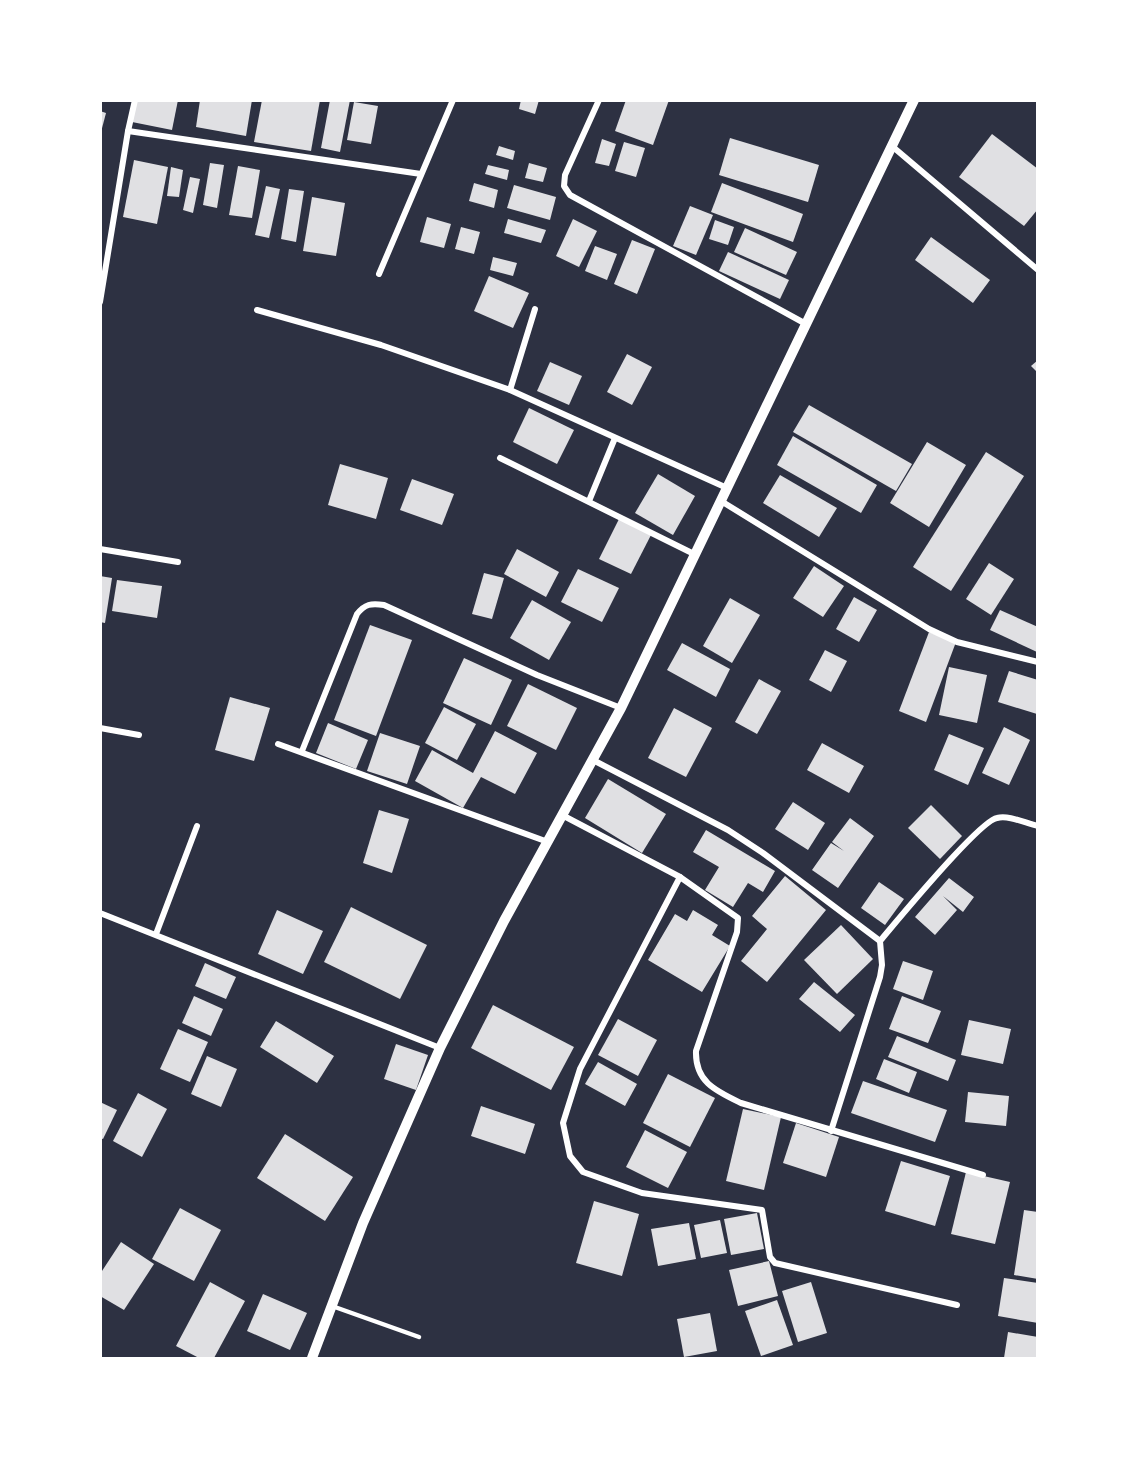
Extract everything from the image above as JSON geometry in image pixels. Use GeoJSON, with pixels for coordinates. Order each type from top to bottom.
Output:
{"type":"FeatureCollection","features":[{"type":"Feature","properties":{"kind":"street"},"geometry":{"type":"LineString","coordinates":[[100,302],[135,100]]}},
{"type":"Feature","properties":{"kind":"street"},"geometry":{"type":"LineString","coordinates":[[379,274],[453,100]]}},
{"type":"Feature","properties":{"kind":"street"},"geometry":{"type":"LineString","coordinates":[[599,100],[565,175],[564,186],[570,195],[806,324]]}},
{"type":"Feature","properties":{"kind":"street"},"geometry":{"type":"LineString","coordinates":[[312,1359],[363,1223],[440,1048],[621,708],[914,100]]}},
{"type":"Feature","properties":{"kind":"street"},"geometry":{"type":"LineString","coordinates":[[128,131],[421,174]]}},
{"type":"Feature","properties":{"kind":"street"},"geometry":{"type":"LineString","coordinates":[[893,147],[1038,270]]}},
{"type":"Feature","properties":{"kind":"street"},"geometry":{"type":"LineString","coordinates":[[510,390],[535,309]]}},
{"type":"Feature","properties":{"kind":"street"},"geometry":{"type":"LineString","coordinates":[[257,310],[381,345],[510,390],[728,489]]}},
{"type":"Feature","properties":{"kind":"street"},"geometry":{"type":"LineString","coordinates":[[589,501],[615,438]]}},
{"type":"Feature","properties":{"kind":"street"},"geometry":{"type":"LineString","coordinates":[[500,458],[694,554]]}},
{"type":"Feature","properties":{"kind":"street"},"geometry":{"type":"LineString","coordinates":[[722,501],[929,629],[957,642],[1038,662]]}},
{"type":"Feature","properties":{"kind":"street"},"geometry":{"type":"LineString","coordinates":[[100,549],[178,562]]}},
{"type":"Feature","properties":{"kind":"street"},"geometry":{"type":"LineString","coordinates":[[302,751],[357,614],[364,606],[373,604],[384,605],[537,675],[621,708]]}},
{"type":"Feature","properties":{"kind":"street"},"geometry":{"type":"LineString","coordinates":[[100,728],[139,735]]}},
{"type":"Feature","properties":{"kind":"street"},"geometry":{"type":"LineString","coordinates":[[278,744],[548,842]]}},
{"type":"Feature","properties":{"kind":"street"},"geometry":{"type":"LineString","coordinates":[[593,760],[728,830],[763,852],[880,941]]}},
{"type":"Feature","properties":{"kind":"street"},"geometry":{"type":"LineString","coordinates":[[562,815],[681,877],[738,918],[737,932],[696,1051],[695,1066],[704,1080],[719,1093],[741,1103],[831,1131],[983,1175]]}},
{"type":"Feature","properties":{"kind":"street"},"geometry":{"type":"LineString","coordinates":[[831,1131],[880,977],[880,941],[941,870],[990,821],[1005,817],[1038,826]]}},
{"type":"Feature","properties":{"kind":"street"},"geometry":{"type":"LineString","coordinates":[[156,934],[197,826]]}},
{"type":"Feature","properties":{"kind":"street"},"geometry":{"type":"LineString","coordinates":[[681,877],[580,1070],[563,1123],[570,1156],[583,1172],[642,1193],[762,1210],[770,1257],[775,1263],[957,1305]]}},
{"type":"Feature","properties":{"kind":"street"},"geometry":{"type":"LineString","coordinates":[[100,913],[440,1048]]}},
{"type":"Feature","properties":{"kind":"lane"},"geometry":{"type":"LineString","coordinates":[[332,1306],[419,1337]]}},
{"type":"Feature","properties":{"kind":"building"},"geometry":{"type":"Polygon","coordinates":[[[137,100],[178,100],[172,130],[132,122],[137,100]]]}},
{"type":"Feature","properties":{"kind":"building"},"geometry":{"type":"Polygon","coordinates":[[[200,100],[252,100],[246,136],[196,127],[200,100]]]}},
{"type":"Feature","properties":{"kind":"building"},"geometry":{"type":"Polygon","coordinates":[[[262,100],[320,100],[311,151],[254,142],[262,100]]]}},
{"type":"Feature","properties":{"kind":"building"},"geometry":{"type":"Polygon","coordinates":[[[330,100],[350,100],[340,152],[321,148],[330,100]]]}},
{"type":"Feature","properties":{"kind":"building"},"geometry":{"type":"Polygon","coordinates":[[[521,100],[539,100],[535,114],[519,109],[521,100]]]}},
{"type":"Feature","properties":{"kind":"building"},"geometry":{"type":"Polygon","coordinates":[[[626,100],[669,100],[653,145],[615,131],[626,100]]]}},
{"type":"Feature","properties":{"kind":"building"},"geometry":{"type":"Polygon","coordinates":[[[354,102],[378,106],[371,144],[347,140],[354,102]]]}},
{"type":"Feature","properties":{"kind":"building"},"geometry":{"type":"Polygon","coordinates":[[[100,111],[106,113],[101,132],[100,132],[100,111]]]}},
{"type":"Feature","properties":{"kind":"building"},"geometry":{"type":"Polygon","coordinates":[[[992,134],[1038,169],[1038,209],[1024,226],[959,177],[992,134]]]}},
{"type":"Feature","properties":{"kind":"building"},"geometry":{"type":"Polygon","coordinates":[[[730,138],[819,165],[808,202],[719,175],[730,138]]]}},
{"type":"Feature","properties":{"kind":"building"},"geometry":{"type":"Polygon","coordinates":[[[602,139],[616,144],[609,166],[595,163],[602,139]]]}},
{"type":"Feature","properties":{"kind":"building"},"geometry":{"type":"Polygon","coordinates":[[[624,142],[645,148],[636,177],[615,171],[624,142]]]}},
{"type":"Feature","properties":{"kind":"building"},"geometry":{"type":"Polygon","coordinates":[[[499,146],[515,151],[513,160],[496,155],[499,146]]]}},
{"type":"Feature","properties":{"kind":"building"},"geometry":{"type":"Polygon","coordinates":[[[134,160],[168,167],[157,224],[123,217],[134,160]]]}},
{"type":"Feature","properties":{"kind":"building"},"geometry":{"type":"Polygon","coordinates":[[[210,163],[224,165],[217,208],[203,205],[210,163]]]}},
{"type":"Feature","properties":{"kind":"building"},"geometry":{"type":"Polygon","coordinates":[[[529,163],[547,168],[543,182],[525,178],[529,163]]]}},
{"type":"Feature","properties":{"kind":"building"},"geometry":{"type":"Polygon","coordinates":[[[488,165],[509,170],[507,180],[485,174],[488,165]]]}},
{"type":"Feature","properties":{"kind":"building"},"geometry":{"type":"Polygon","coordinates":[[[238,166],[260,170],[252,218],[229,215],[238,166]]]}},
{"type":"Feature","properties":{"kind":"building"},"geometry":{"type":"Polygon","coordinates":[[[171,167],[183,170],[179,197],[167,196],[171,167]]]}},
{"type":"Feature","properties":{"kind":"building"},"geometry":{"type":"Polygon","coordinates":[[[190,177],[200,179],[193,213],[183,210],[190,177]]]}},
{"type":"Feature","properties":{"kind":"building"},"geometry":{"type":"Polygon","coordinates":[[[474,183],[498,190],[494,208],[469,201],[474,183]]]}},
{"type":"Feature","properties":{"kind":"building"},"geometry":{"type":"Polygon","coordinates":[[[722,183],[803,214],[793,242],[711,212],[722,183]]]}},
{"type":"Feature","properties":{"kind":"building"},"geometry":{"type":"Polygon","coordinates":[[[514,185],[556,197],[550,220],[507,208],[514,185]]]}},
{"type":"Feature","properties":{"kind":"building"},"geometry":{"type":"Polygon","coordinates":[[[266,186],[280,189],[269,238],[255,235],[266,186]]]}},
{"type":"Feature","properties":{"kind":"building"},"geometry":{"type":"Polygon","coordinates":[[[289,189],[304,191],[296,242],[281,239],[289,189]]]}},
{"type":"Feature","properties":{"kind":"building"},"geometry":{"type":"Polygon","coordinates":[[[312,197],[345,203],[336,256],[303,251],[312,197]]]}},
{"type":"Feature","properties":{"kind":"building"},"geometry":{"type":"Polygon","coordinates":[[[690,206],[713,215],[696,255],[673,246],[690,206]]]}},
{"type":"Feature","properties":{"kind":"building"},"geometry":{"type":"Polygon","coordinates":[[[427,217],[451,224],[444,248],[420,242],[427,217]]]}},
{"type":"Feature","properties":{"kind":"building"},"geometry":{"type":"Polygon","coordinates":[[[508,219],[546,230],[541,243],[504,233],[508,219]]]}},
{"type":"Feature","properties":{"kind":"building"},"geometry":{"type":"Polygon","coordinates":[[[573,219],[597,231],[579,267],[556,256],[573,219]]]}},
{"type":"Feature","properties":{"kind":"building"},"geometry":{"type":"Polygon","coordinates":[[[715,220],[734,227],[728,245],[709,239],[715,220]]]}},
{"type":"Feature","properties":{"kind":"building"},"geometry":{"type":"Polygon","coordinates":[[[461,227],[480,232],[474,254],[455,249],[461,227]]]}},
{"type":"Feature","properties":{"kind":"building"},"geometry":{"type":"Polygon","coordinates":[[[745,228],[797,252],[786,275],[734,252],[745,228]]]}},
{"type":"Feature","properties":{"kind":"building"},"geometry":{"type":"Polygon","coordinates":[[[931,237],[990,280],[973,303],[915,260],[931,237]]]}},
{"type":"Feature","properties":{"kind":"building"},"geometry":{"type":"Polygon","coordinates":[[[632,240],[655,249],[637,294],[614,284],[632,240]]]}},
{"type":"Feature","properties":{"kind":"building"},"geometry":{"type":"Polygon","coordinates":[[[595,246],[617,254],[607,280],[585,271],[595,246]]]}},
{"type":"Feature","properties":{"kind":"building"},"geometry":{"type":"Polygon","coordinates":[[[728,252],[789,280],[780,299],[719,271],[728,252]]]}},
{"type":"Feature","properties":{"kind":"building"},"geometry":{"type":"Polygon","coordinates":[[[493,257],[517,263],[513,276],[490,270],[493,257]]]}},
{"type":"Feature","properties":{"kind":"building"},"geometry":{"type":"Polygon","coordinates":[[[489,276],[529,293],[513,328],[474,311],[489,276]]]}},
{"type":"Feature","properties":{"kind":"building"},"geometry":{"type":"Polygon","coordinates":[[[627,354],[652,367],[632,405],[607,392],[627,354]]]}},
{"type":"Feature","properties":{"kind":"building"},"geometry":{"type":"Polygon","coordinates":[[[1038,360],[1038,373],[1031,366],[1038,360]]]}},
{"type":"Feature","properties":{"kind":"building"},"geometry":{"type":"Polygon","coordinates":[[[550,362],[582,376],[569,405],[537,391],[550,362]]]}},
{"type":"Feature","properties":{"kind":"building"},"geometry":{"type":"Polygon","coordinates":[[[809,405],[912,464],[896,491],[793,432],[809,405]]]}},
{"type":"Feature","properties":{"kind":"building"},"geometry":{"type":"Polygon","coordinates":[[[529,408],[574,430],[557,464],[513,442],[529,408]]]}},
{"type":"Feature","properties":{"kind":"building"},"geometry":{"type":"Polygon","coordinates":[[[793,436],[877,485],[861,513],[777,465],[793,436]]]}},
{"type":"Feature","properties":{"kind":"building"},"geometry":{"type":"Polygon","coordinates":[[[927,442],[966,465],[929,527],[890,503],[927,442]]]}},
{"type":"Feature","properties":{"kind":"building"},"geometry":{"type":"Polygon","coordinates":[[[986,452],[1024,476],[951,591],[913,567],[986,452]]]}},
{"type":"Feature","properties":{"kind":"building"},"geometry":{"type":"Polygon","coordinates":[[[340,464],[388,478],[376,519],[328,505],[340,464]]]}},
{"type":"Feature","properties":{"kind":"building"},"geometry":{"type":"Polygon","coordinates":[[[658,474],[695,496],[673,535],[635,513],[658,474]]]}},
{"type":"Feature","properties":{"kind":"building"},"geometry":{"type":"Polygon","coordinates":[[[780,475],[837,508],[819,537],[763,503],[780,475]]]}},
{"type":"Feature","properties":{"kind":"building"},"geometry":{"type":"Polygon","coordinates":[[[412,479],[454,494],[442,525],[400,510],[412,479]]]}},
{"type":"Feature","properties":{"kind":"building"},"geometry":{"type":"Polygon","coordinates":[[[619,519],[651,535],[631,574],[599,559],[619,519]]]}},
{"type":"Feature","properties":{"kind":"building"},"geometry":{"type":"Polygon","coordinates":[[[517,549],[559,572],[546,597],[504,574],[517,549]]]}},
{"type":"Feature","properties":{"kind":"building"},"geometry":{"type":"Polygon","coordinates":[[[989,563],[1014,579],[991,615],[966,599],[989,563]]]}},
{"type":"Feature","properties":{"kind":"building"},"geometry":{"type":"Polygon","coordinates":[[[814,566],[844,586],[823,617],[793,598],[814,566]]]}},
{"type":"Feature","properties":{"kind":"building"},"geometry":{"type":"Polygon","coordinates":[[[578,569],[619,588],[602,622],[561,602],[578,569]]]}},
{"type":"Feature","properties":{"kind":"building"},"geometry":{"type":"Polygon","coordinates":[[[484,573],[504,578],[492,619],[472,614],[484,573]]]}},
{"type":"Feature","properties":{"kind":"building"},"geometry":{"type":"Polygon","coordinates":[[[100,576],[112,578],[105,623],[100,622],[100,576]]]}},
{"type":"Feature","properties":{"kind":"building"},"geometry":{"type":"Polygon","coordinates":[[[117,580],[162,586],[157,618],[112,611],[117,580]]]}},
{"type":"Feature","properties":{"kind":"building"},"geometry":{"type":"Polygon","coordinates":[[[854,597],[877,610],[859,642],[836,629],[854,597]]]}},
{"type":"Feature","properties":{"kind":"building"},"geometry":{"type":"Polygon","coordinates":[[[730,598],[760,615],[732,663],[703,646],[730,598]]]}},
{"type":"Feature","properties":{"kind":"building"},"geometry":{"type":"Polygon","coordinates":[[[532,600],[571,622],[549,660],[510,638],[532,600]]]}},
{"type":"Feature","properties":{"kind":"building"},"geometry":{"type":"Polygon","coordinates":[[[1000,610],[1038,627],[1037,652],[990,630],[1000,610]]]}},
{"type":"Feature","properties":{"kind":"building"},"geometry":{"type":"Polygon","coordinates":[[[370,625],[412,640],[376,736],[334,720],[370,625]]]}},
{"type":"Feature","properties":{"kind":"building"},"geometry":{"type":"Polygon","coordinates":[[[929,632],[956,642],[926,722],[899,711],[929,632]]]}},
{"type":"Feature","properties":{"kind":"building"},"geometry":{"type":"Polygon","coordinates":[[[682,643],[730,669],[716,697],[667,670],[682,643]]]}},
{"type":"Feature","properties":{"kind":"building"},"geometry":{"type":"Polygon","coordinates":[[[825,650],[847,661],[831,692],[809,680],[825,650]]]}},
{"type":"Feature","properties":{"kind":"building"},"geometry":{"type":"Polygon","coordinates":[[[464,658],[512,680],[491,725],[443,703],[464,658]]]}},
{"type":"Feature","properties":{"kind":"building"},"geometry":{"type":"Polygon","coordinates":[[[949,667],[987,675],[977,723],[939,715],[949,667]]]}},
{"type":"Feature","properties":{"kind":"building"},"geometry":{"type":"Polygon","coordinates":[[[1009,671],[1038,680],[1037,714],[998,702],[1009,671]]]}},
{"type":"Feature","properties":{"kind":"building"},"geometry":{"type":"Polygon","coordinates":[[[759,679],[781,691],[757,734],[735,722],[759,679]]]}},
{"type":"Feature","properties":{"kind":"building"},"geometry":{"type":"Polygon","coordinates":[[[528,684],[577,708],[556,750],[507,726],[528,684]]]}},
{"type":"Feature","properties":{"kind":"building"},"geometry":{"type":"Polygon","coordinates":[[[230,697],[270,708],[254,761],[215,750],[230,697]]]}},
{"type":"Feature","properties":{"kind":"building"},"geometry":{"type":"Polygon","coordinates":[[[444,707],[476,724],[457,760],[425,743],[444,707]]]}},
{"type":"Feature","properties":{"kind":"building"},"geometry":{"type":"Polygon","coordinates":[[[674,708],[712,728],[686,777],[648,758],[674,708]]]}},
{"type":"Feature","properties":{"kind":"building"},"geometry":{"type":"Polygon","coordinates":[[[328,723],[368,740],[356,769],[316,753],[328,723]]]}},
{"type":"Feature","properties":{"kind":"building"},"geometry":{"type":"Polygon","coordinates":[[[1004,727],[1030,740],[1009,785],[982,773],[1004,727]]]}},
{"type":"Feature","properties":{"kind":"building"},"geometry":{"type":"Polygon","coordinates":[[[495,731],[537,753],[515,794],[481,777],[463,808],[415,781],[432,750],[473,773],[495,731]]]}},
{"type":"Feature","properties":{"kind":"building"},"geometry":{"type":"Polygon","coordinates":[[[380,733],[420,746],[407,784],[367,771],[380,733]]]}},
{"type":"Feature","properties":{"kind":"building"},"geometry":{"type":"Polygon","coordinates":[[[949,734],[984,748],[968,785],[934,770],[949,734]]]}},
{"type":"Feature","properties":{"kind":"building"},"geometry":{"type":"Polygon","coordinates":[[[822,743],[864,766],[849,793],[807,770],[822,743]]]}},
{"type":"Feature","properties":{"kind":"building"},"geometry":{"type":"Polygon","coordinates":[[[608,779],[666,814],[642,853],[585,818],[608,779]]]}},
{"type":"Feature","properties":{"kind":"building"},"geometry":{"type":"Polygon","coordinates":[[[793,802],[825,823],[808,850],[775,829],[793,802]]]}},
{"type":"Feature","properties":{"kind":"building"},"geometry":{"type":"Polygon","coordinates":[[[931,805],[962,836],[940,859],[908,828],[931,805]]]}},
{"type":"Feature","properties":{"kind":"building"},"geometry":{"type":"Polygon","coordinates":[[[379,810],[409,819],[392,873],[363,863],[379,810]]]}},
{"type":"Feature","properties":{"kind":"building"},"geometry":{"type":"Polygon","coordinates":[[[850,818],[874,836],[838,888],[812,870],[831,843],[844,851],[832,842],[850,818]]]}},
{"type":"Feature","properties":{"kind":"building"},"geometry":{"type":"Polygon","coordinates":[[[706,830],[775,871],[763,892],[748,883],[733,907],[705,890],[719,867],[693,852],[706,830]]]}},
{"type":"Feature","properties":{"kind":"building"},"geometry":{"type":"Polygon","coordinates":[[[785,876],[826,910],[767,982],[741,961],[767,929],[752,916],[785,876]]]}},
{"type":"Feature","properties":{"kind":"building"},"geometry":{"type":"Polygon","coordinates":[[[949,878],[974,897],[963,912],[943,896],[957,910],[935,935],[915,917],[949,878]]]}},
{"type":"Feature","properties":{"kind":"building"},"geometry":{"type":"Polygon","coordinates":[[[879,882],[904,899],[885,925],[861,908],[879,882]]]}},
{"type":"Feature","properties":{"kind":"building"},"geometry":{"type":"Polygon","coordinates":[[[351,907],[427,945],[400,999],[324,962],[351,907]]]}},
{"type":"Feature","properties":{"kind":"building"},"geometry":{"type":"Polygon","coordinates":[[[277,910],[323,931],[303,974],[258,954],[277,910]]]}},
{"type":"Feature","properties":{"kind":"building"},"geometry":{"type":"Polygon","coordinates":[[[693,910],[718,925],[712,935],[730,946],[702,992],[648,960],[675,914],[687,921],[693,910]]]}},
{"type":"Feature","properties":{"kind":"building"},"geometry":{"type":"Polygon","coordinates":[[[841,925],[873,959],[837,994],[804,960],[841,925]]]}},
{"type":"Feature","properties":{"kind":"building"},"geometry":{"type":"Polygon","coordinates":[[[903,961],[933,971],[923,1000],[893,989],[903,961]]]}},
{"type":"Feature","properties":{"kind":"building"},"geometry":{"type":"Polygon","coordinates":[[[205,963],[236,977],[226,999],[195,986],[205,963]]]}},
{"type":"Feature","properties":{"kind":"building"},"geometry":{"type":"Polygon","coordinates":[[[814,982],[855,1015],[840,1032],[799,999],[814,982]]]}},
{"type":"Feature","properties":{"kind":"building"},"geometry":{"type":"Polygon","coordinates":[[[194,996],[223,1009],[211,1036],[182,1023],[194,996]]]}},
{"type":"Feature","properties":{"kind":"building"},"geometry":{"type":"Polygon","coordinates":[[[902,996],[941,1011],[928,1043],[889,1029],[902,996]]]}},
{"type":"Feature","properties":{"kind":"building"},"geometry":{"type":"Polygon","coordinates":[[[493,1005],[574,1047],[551,1090],[471,1048],[493,1005]]]}},
{"type":"Feature","properties":{"kind":"building"},"geometry":{"type":"Polygon","coordinates":[[[618,1019],[657,1040],[638,1076],[598,1055],[618,1019]]]}},
{"type":"Feature","properties":{"kind":"building"},"geometry":{"type":"Polygon","coordinates":[[[969,1020],[1011,1029],[1003,1064],[961,1055],[969,1020]]]}},
{"type":"Feature","properties":{"kind":"building"},"geometry":{"type":"Polygon","coordinates":[[[276,1021],[334,1056],[317,1083],[260,1047],[276,1021]]]}},
{"type":"Feature","properties":{"kind":"building"},"geometry":{"type":"Polygon","coordinates":[[[178,1029],[208,1042],[190,1082],[160,1069],[178,1029]]]}},
{"type":"Feature","properties":{"kind":"building"},"geometry":{"type":"Polygon","coordinates":[[[897,1036],[956,1060],[948,1081],[888,1057],[897,1036]]]}},
{"type":"Feature","properties":{"kind":"building"},"geometry":{"type":"Polygon","coordinates":[[[396,1044],[428,1055],[416,1090],[384,1079],[396,1044]]]}},
{"type":"Feature","properties":{"kind":"building"},"geometry":{"type":"Polygon","coordinates":[[[207,1056],[237,1069],[221,1107],[191,1094],[207,1056]]]}},
{"type":"Feature","properties":{"kind":"building"},"geometry":{"type":"Polygon","coordinates":[[[884,1059],[917,1072],[909,1093],[876,1079],[884,1059]]]}},
{"type":"Feature","properties":{"kind":"building"},"geometry":{"type":"Polygon","coordinates":[[[598,1062],[637,1084],[625,1106],[585,1084],[598,1062]]]}},
{"type":"Feature","properties":{"kind":"building"},"geometry":{"type":"Polygon","coordinates":[[[668,1074],[715,1098],[690,1147],[643,1123],[668,1074]]]}},
{"type":"Feature","properties":{"kind":"building"},"geometry":{"type":"Polygon","coordinates":[[[863,1081],[947,1110],[935,1142],[851,1113],[863,1081]]]}},
{"type":"Feature","properties":{"kind":"building"},"geometry":{"type":"Polygon","coordinates":[[[968,1092],[1009,1096],[1006,1126],[965,1122],[968,1092]]]}},
{"type":"Feature","properties":{"kind":"building"},"geometry":{"type":"Polygon","coordinates":[[[138,1093],[167,1109],[142,1157],[113,1141],[138,1093]]]}},
{"type":"Feature","properties":{"kind":"building"},"geometry":{"type":"Polygon","coordinates":[[[100,1102],[117,1110],[103,1139],[100,1138],[100,1102]]]}},
{"type":"Feature","properties":{"kind":"building"},"geometry":{"type":"Polygon","coordinates":[[[481,1106],[535,1124],[525,1154],[471,1136],[481,1106]]]}},
{"type":"Feature","properties":{"kind":"building"},"geometry":{"type":"Polygon","coordinates":[[[743,1109],[781,1117],[764,1190],[726,1181],[743,1109]]]}},
{"type":"Feature","properties":{"kind":"building"},"geometry":{"type":"Polygon","coordinates":[[[796,1123],[839,1137],[826,1177],[783,1163],[796,1123]]]}},
{"type":"Feature","properties":{"kind":"building"},"geometry":{"type":"Polygon","coordinates":[[[645,1130],[687,1152],[668,1188],[626,1167],[645,1130]]]}},
{"type":"Feature","properties":{"kind":"building"},"geometry":{"type":"Polygon","coordinates":[[[285,1134],[353,1177],[325,1221],[257,1178],[285,1134]]]}},
{"type":"Feature","properties":{"kind":"building"},"geometry":{"type":"Polygon","coordinates":[[[901,1161],[950,1176],[935,1226],[885,1211],[901,1161]]]}},
{"type":"Feature","properties":{"kind":"building"},"geometry":{"type":"Polygon","coordinates":[[[966,1172],[1010,1182],[995,1244],[951,1234],[966,1172]]]}},
{"type":"Feature","properties":{"kind":"building"},"geometry":{"type":"Polygon","coordinates":[[[594,1201],[639,1214],[622,1276],[576,1263],[594,1201]]]}},
{"type":"Feature","properties":{"kind":"building"},"geometry":{"type":"Polygon","coordinates":[[[180,1208],[221,1230],[194,1281],[152,1259],[180,1208]]]}},
{"type":"Feature","properties":{"kind":"building"},"geometry":{"type":"Polygon","coordinates":[[[1024,1210],[1038,1212],[1038,1279],[1014,1275],[1024,1210]]]}},
{"type":"Feature","properties":{"kind":"building"},"geometry":{"type":"Polygon","coordinates":[[[757,1213],[764,1249],[731,1255],[724,1219],[757,1213]]]}},
{"type":"Feature","properties":{"kind":"building"},"geometry":{"type":"Polygon","coordinates":[[[720,1220],[727,1253],[701,1258],[694,1225],[720,1220]]]}},
{"type":"Feature","properties":{"kind":"building"},"geometry":{"type":"Polygon","coordinates":[[[689,1223],[696,1259],[658,1266],[651,1229],[689,1223]]]}},
{"type":"Feature","properties":{"kind":"building"},"geometry":{"type":"Polygon","coordinates":[[[121,1242],[154,1264],[124,1310],[100,1296],[100,1274],[121,1242]]]}},
{"type":"Feature","properties":{"kind":"building"},"geometry":{"type":"Polygon","coordinates":[[[769,1261],[778,1296],[738,1306],[729,1270],[769,1261]]]}},
{"type":"Feature","properties":{"kind":"building"},"geometry":{"type":"Polygon","coordinates":[[[1004,1278],[1038,1283],[1038,1323],[998,1316],[1004,1278]]]}},
{"type":"Feature","properties":{"kind":"building"},"geometry":{"type":"Polygon","coordinates":[[[210,1282],[245,1301],[214,1358],[199,1358],[176,1346],[210,1282]]]}},
{"type":"Feature","properties":{"kind":"building"},"geometry":{"type":"Polygon","coordinates":[[[811,1282],[827,1333],[798,1342],[782,1291],[811,1282]]]}},
{"type":"Feature","properties":{"kind":"building"},"geometry":{"type":"Polygon","coordinates":[[[263,1294],[307,1313],[290,1350],[247,1331],[263,1294]]]}},
{"type":"Feature","properties":{"kind":"building"},"geometry":{"type":"Polygon","coordinates":[[[777,1300],[793,1345],[761,1356],[745,1311],[777,1300]]]}},
{"type":"Feature","properties":{"kind":"building"},"geometry":{"type":"Polygon","coordinates":[[[710,1313],[717,1351],[684,1357],[677,1319],[710,1313]]]}},
{"type":"Feature","properties":{"kind":"building"},"geometry":{"type":"Polygon","coordinates":[[[1008,1332],[1038,1337],[1038,1358],[1004,1358],[1008,1332]]]}}]}
